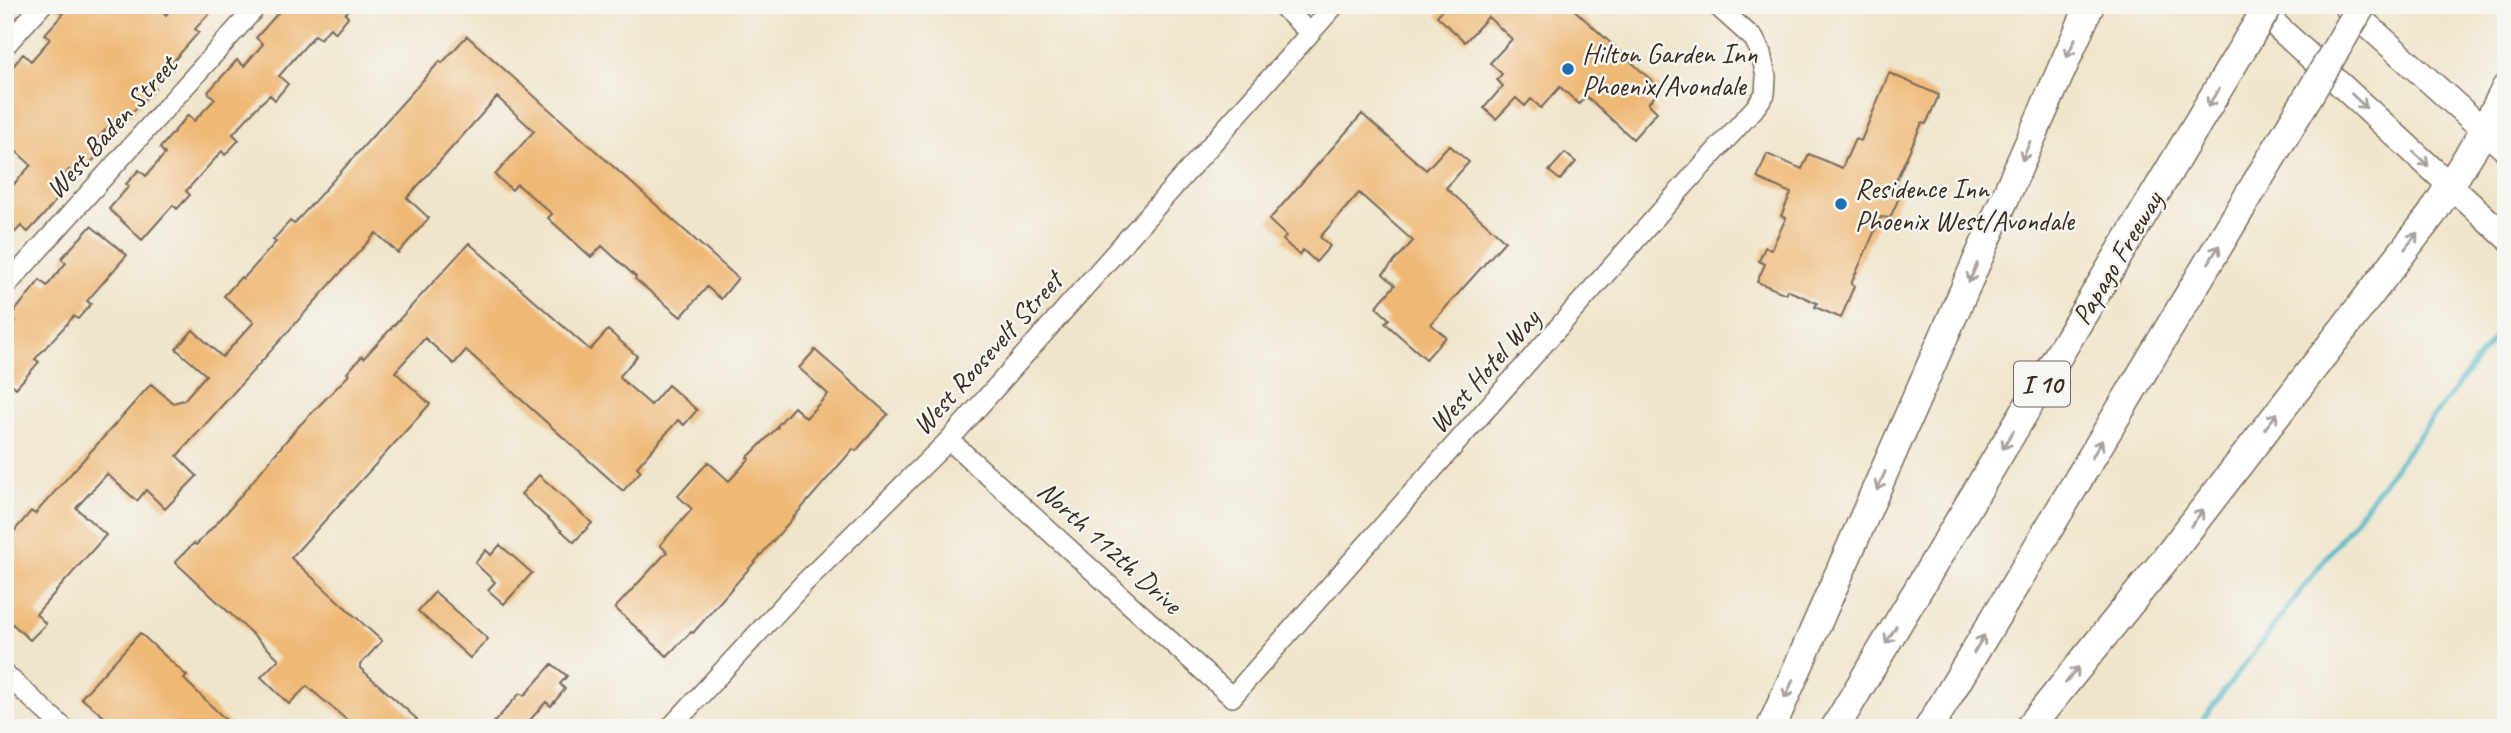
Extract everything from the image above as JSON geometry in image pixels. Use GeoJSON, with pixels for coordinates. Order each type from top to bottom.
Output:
{"type":"FeatureCollection","features":[{"type":"Feature","properties":{"kind":"highway"},"geometry":{"type":"LineString","coordinates":[[1771,728],[2090,5]]}},
{"type":"Feature","properties":{"kind":"highway","name":"Papago Freeway"},"geometry":{"type":"LineString","coordinates":[[1835,728],[2269,5]]}},
{"type":"Feature","properties":{"kind":"highway"},"geometry":{"type":"LineString","coordinates":[[1929,728],[2362,5]]}},
{"type":"Feature","properties":{"kind":"highway"},"geometry":{"type":"LineString","coordinates":[[2029,728],[2164,561],[2432,214],[2484,131],[2506,88]]}},
{"type":"Feature","properties":{"kind":"main road"},"geometry":{"type":"LineString","coordinates":[[2254,5],[2504,235]]}},
{"type":"Feature","properties":{"kind":"main road"},"geometry":{"type":"LineString","coordinates":[[2345,5],[2506,150]]}},
{"type":"Feature","properties":{"kind":"street"},"geometry":{"type":"LineString","coordinates":[[5,46],[42,5]]}},
{"type":"Feature","properties":{"kind":"street","name":"West Baden Street"},"geometry":{"type":"LineString","coordinates":[[5,287],[258,5]]}},
{"type":"Feature","properties":{"kind":"street"},"geometry":{"type":"LineString","coordinates":[[1281,5],[1310,33]]}},
{"type":"Feature","properties":{"kind":"street","name":"West Roosevelt Street"},"geometry":{"type":"LineString","coordinates":[[670,728],[805,582],[949,440],[1335,5]]}},
{"type":"Feature","properties":{"kind":"street","name":"West Hotel Way"},"geometry":{"type":"LineString","coordinates":[[1232,696],[1754,109],[1765,93],[1766,77],[1761,53],[1754,38],[1716,5]]}},
{"type":"Feature","properties":{"kind":"street","name":"North 112th Drive"},"geometry":{"type":"LineString","coordinates":[[949,440],[1232,696]]}},
{"type":"Feature","properties":{"kind":"street"},"geometry":{"type":"LineString","coordinates":[[5,674],[64,728]]}},
{"type":"Feature","properties":{"kind":"building"},"geometry":{"type":"Polygon","coordinates":[[[54,5],[157,5],[166,15],[174,5],[217,5],[195,29],[199,32],[171,64],[168,61],[149,83],[155,88],[125,120],[119,115],[99,137],[106,144],[90,164],[77,177],[69,170],[51,191],[58,198],[42,217],[28,232],[21,226],[5,243],[5,194],[31,165],[5,141],[5,128],[11,121],[5,116],[5,76],[23,54],[31,61],[50,39],[45,34],[63,14],[54,5]]]}},
{"type":"Feature","properties":{"kind":"building"},"geometry":{"type":"Polygon","coordinates":[[[285,5],[353,5],[345,14],[348,17],[335,33],[330,28],[320,39],[315,35],[279,76],[288,84],[275,100],[270,95],[259,105],[233,134],[239,140],[225,155],[222,151],[186,191],[190,195],[177,209],[173,205],[142,240],[109,209],[139,170],[146,176],[165,154],[160,148],[188,115],[194,121],[215,99],[208,92],[237,60],[244,66],[263,44],[256,38],[285,5]]]}},
{"type":"Feature","properties":{"kind":"building","name":"Hilton Garden Inn Phoenix/Avondale"},"geometry":{"type":"Polygon","coordinates":[[[1446,5],[1569,5],[1661,89],[1648,103],[1657,112],[1633,139],[1586,96],[1579,104],[1560,87],[1541,108],[1531,99],[1525,106],[1516,98],[1496,119],[1484,108],[1503,86],[1497,80],[1502,74],[1490,63],[1512,39],[1488,17],[1465,42],[1437,16],[1446,5]]]}},
{"type":"Feature","properties":{"kind":"building"},"geometry":{"type":"Polygon","coordinates":[[[467,36],[738,278],[721,299],[707,287],[681,317],[635,279],[636,277],[602,246],[591,257],[548,218],[552,214],[517,184],[512,190],[495,175],[534,131],[497,97],[407,198],[429,218],[398,253],[376,233],[177,456],[197,476],[165,509],[146,490],[137,501],[107,474],[76,508],[106,535],[36,614],[46,624],[30,640],[5,617],[5,542],[31,511],[35,514],[151,384],[173,403],[184,400],[206,375],[176,349],[193,330],[222,357],[225,354],[254,322],[224,296],[276,242],[273,240],[290,221],[294,224],[440,61],[442,63],[467,36]]]}},
{"type":"Feature","properties":{"kind":"building","name":"Residence Inn Phoenix West/Avondale"},"geometry":{"type":"Polygon","coordinates":[[[1889,73],[1939,95],[1926,124],[1922,123],[1895,183],[1903,189],[1890,218],[1881,217],[1851,284],[1854,286],[1841,318],[1815,307],[1817,303],[1787,290],[1786,294],[1757,282],[1765,264],[1759,261],[1765,247],[1771,250],[1786,218],[1781,216],[1791,193],[1757,178],[1767,154],[1802,169],[1809,154],[1842,168],[1855,139],[1861,141],[1889,73]]]}},
{"type":"Feature","properties":{"kind":"building"},"geometry":{"type":"Polygon","coordinates":[[[1362,114],[1426,170],[1449,145],[1469,162],[1446,188],[1505,241],[1431,324],[1446,337],[1426,359],[1385,323],[1389,319],[1376,307],[1395,285],[1383,274],[1413,241],[1359,193],[1320,237],[1330,246],[1316,262],[1303,250],[1299,255],[1283,240],[1286,236],[1269,220],[1362,114]]]}},
{"type":"Feature","properties":{"kind":"building"},"geometry":{"type":"Polygon","coordinates":[[[1565,153],[1576,162],[1560,180],[1549,171],[1565,153]]]}},
{"type":"Feature","properties":{"kind":"building"},"geometry":{"type":"Polygon","coordinates":[[[91,226],[127,255],[87,301],[91,304],[78,319],[74,316],[35,359],[39,362],[16,388],[5,378],[5,332],[15,321],[10,317],[40,280],[47,286],[66,263],[61,259],[91,226]]]}},
{"type":"Feature","properties":{"kind":"building"},"geometry":{"type":"Polygon","coordinates":[[[469,243],[590,350],[608,330],[637,356],[620,376],[621,379],[651,405],[668,385],[697,410],[684,425],[678,420],[637,467],[641,471],[623,491],[466,350],[454,364],[425,338],[395,372],[430,404],[291,558],[382,641],[360,668],[417,719],[409,728],[356,728],[307,686],[289,704],[261,677],[279,659],[175,562],[194,543],[196,545],[228,511],[295,430],[469,243]]]}},
{"type":"Feature","properties":{"kind":"building"},"geometry":{"type":"Polygon","coordinates":[[[815,350],[888,414],[856,451],[853,449],[693,633],[667,656],[615,608],[667,552],[660,545],[692,509],[678,496],[708,462],[729,481],[794,407],[806,418],[828,394],[799,368],[815,350]]]}},
{"type":"Feature","properties":{"kind":"building"},"geometry":{"type":"Polygon","coordinates":[[[539,475],[592,523],[574,542],[521,494],[539,475]]]}},
{"type":"Feature","properties":{"kind":"building"},"geometry":{"type":"Polygon","coordinates":[[[500,545],[532,573],[504,604],[488,590],[495,582],[475,563],[486,550],[491,555],[500,545]]]}},
{"type":"Feature","properties":{"kind":"building"},"geometry":{"type":"Polygon","coordinates":[[[435,592],[488,639],[470,658],[418,611],[435,592]]]}},
{"type":"Feature","properties":{"kind":"building"},"geometry":{"type":"Polygon","coordinates":[[[140,633],[187,676],[184,679],[234,728],[118,728],[81,698],[140,633]]]}},
{"type":"Feature","properties":{"kind":"building"},"geometry":{"type":"Polygon","coordinates":[[[552,664],[567,676],[560,684],[565,689],[551,706],[546,702],[523,728],[489,728],[520,693],[524,696],[552,664]]]}},
{"type":"Feature","properties":{"kind":"waterway"},"geometry":{"type":"LineString","coordinates":[[2196,728],[2506,322]]}},
{"type":"Feature","properties":{"kind":"place","name":"Hilton Garden Inn Phoenix/Avondale"},"geometry":{"type":"Point","coordinates":[1568,69]}},
{"type":"Feature","properties":{"kind":"place","name":"Residence Inn Phoenix West/Avondale"},"geometry":{"type":"Point","coordinates":[1841,204]}}]}
